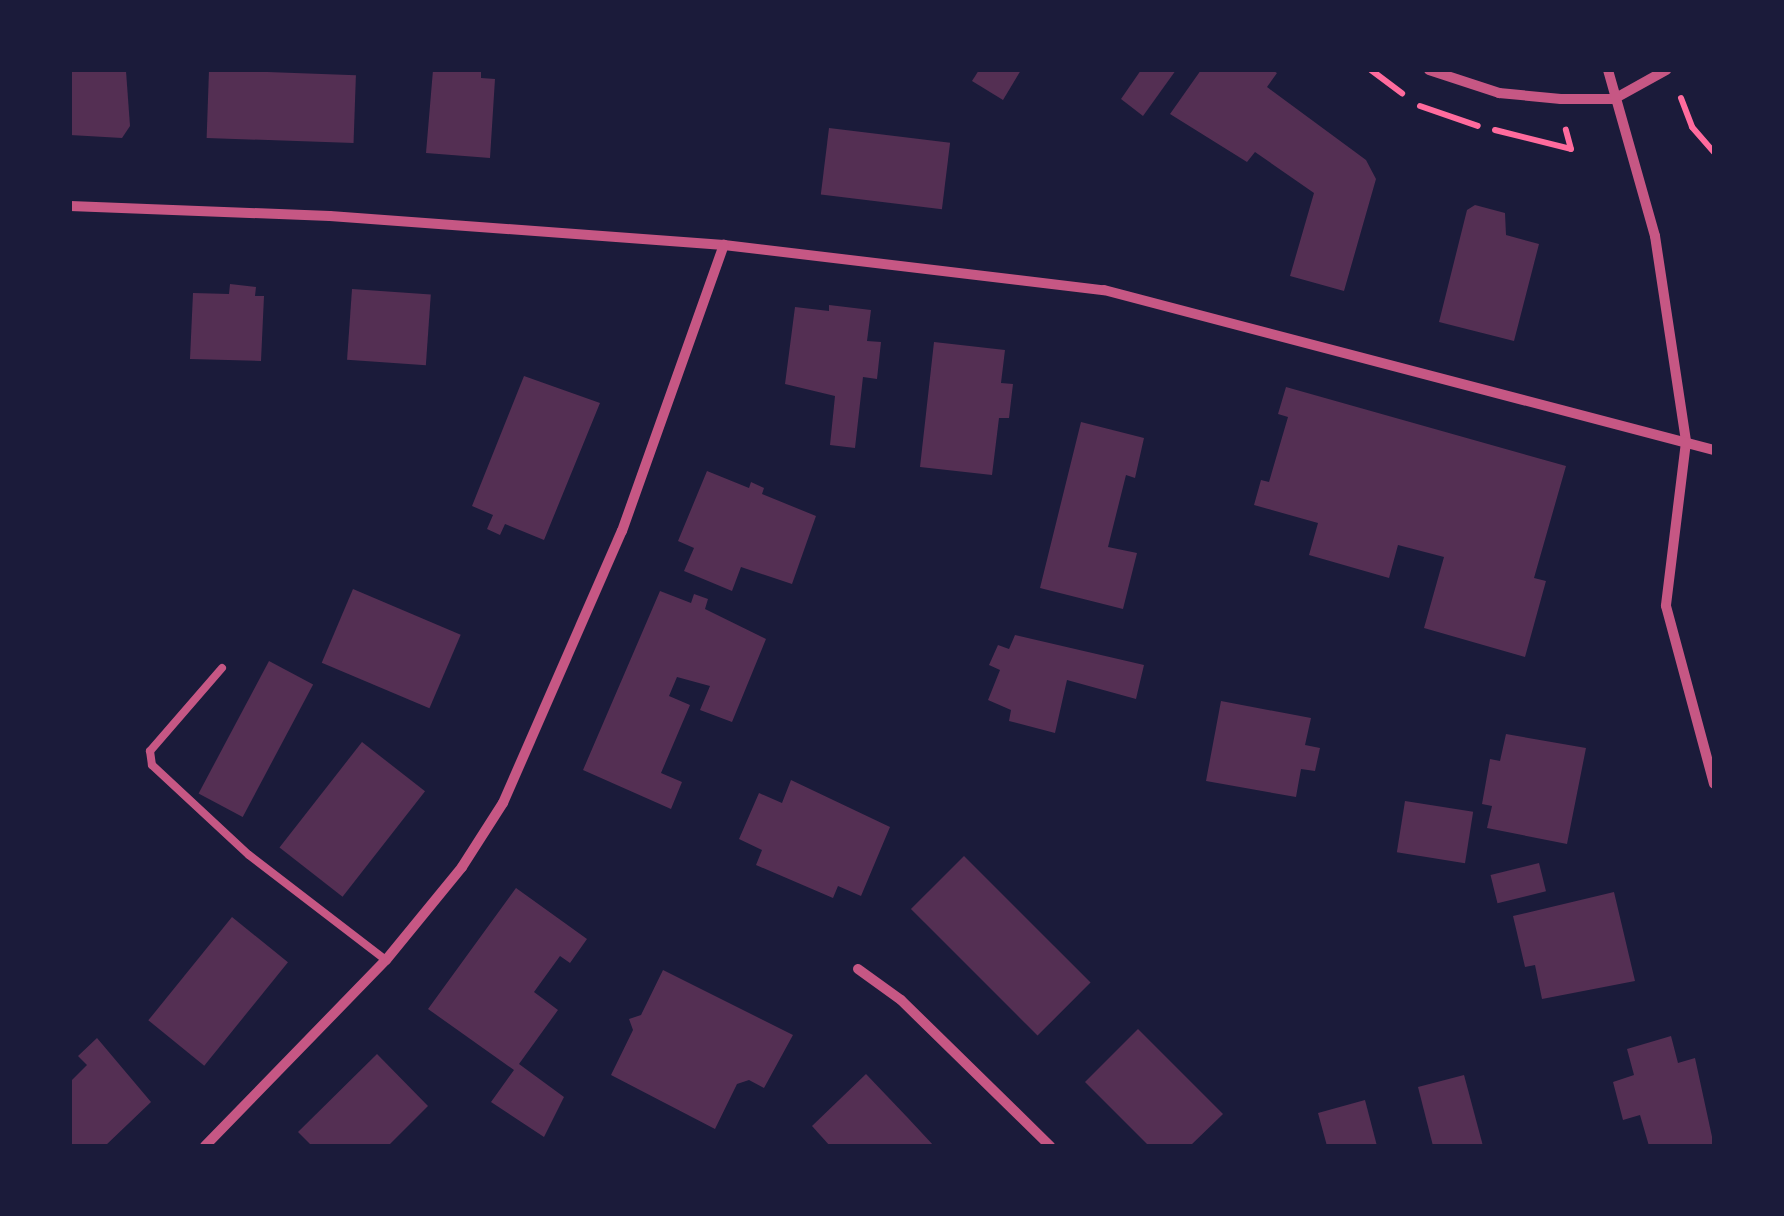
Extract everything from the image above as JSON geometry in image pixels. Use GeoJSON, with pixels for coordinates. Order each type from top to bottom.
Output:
{"type":"FeatureCollection","features":[{"type":"Feature","properties":{"kind":"street"},"geometry":{"type":"LineString","coordinates":[[1429,70],[1500,93],[1614,99],[1666,70]]}},
{"type":"Feature","properties":{"kind":"street"},"geometry":{"type":"LineString","coordinates":[[1608,70],[1655,236],[1686,442],[1666,606],[1714,784]]}},
{"type":"Feature","properties":{"kind":"street"},"geometry":{"type":"LineString","coordinates":[[70,206],[330,216],[724,245],[1104,290],[1714,450]]}},
{"type":"Feature","properties":{"kind":"street"},"geometry":{"type":"LineString","coordinates":[[204,1146],[386,960],[462,867],[503,802],[622,530],[724,245]]}},
{"type":"Feature","properties":{"kind":"street"},"geometry":{"type":"LineString","coordinates":[[858,969],[901,1000],[1050,1146]]}},
{"type":"Feature","properties":{"kind":"lane"},"geometry":{"type":"LineString","coordinates":[[222,668],[150,751],[152,765],[249,854],[386,960]]}},
{"type":"Feature","properties":{"kind":"path"},"geometry":{"type":"LineString","coordinates":[[1675,84],[1692,126],[1714,152]]}},
{"type":"Feature","properties":{"kind":"building"},"geometry":{"type":"Polygon","coordinates":[[[70,70],[126,71],[130,126],[122,138],[70,135],[70,70]]]}},
{"type":"Feature","properties":{"kind":"building"},"geometry":{"type":"Polygon","coordinates":[[[209,70],[356,75],[354,143],[207,138],[209,70]]]}},
{"type":"Feature","properties":{"kind":"building"},"geometry":{"type":"Polygon","coordinates":[[[433,70],[481,70],[481,78],[495,79],[490,158],[426,153],[433,70]]]}},
{"type":"Feature","properties":{"kind":"building"},"geometry":{"type":"Polygon","coordinates":[[[979,70],[1021,70],[1003,100],[972,81],[979,70]]]}},
{"type":"Feature","properties":{"kind":"building"},"geometry":{"type":"Polygon","coordinates":[[[1141,70],[1176,70],[1143,116],[1121,99],[1141,70]]]}},
{"type":"Feature","properties":{"kind":"building"},"geometry":{"type":"Polygon","coordinates":[[[1201,70],[1272,70],[1277,73],[1267,87],[1366,160],[1376,179],[1344,291],[1290,276],[1314,193],[1255,152],[1247,162],[1170,114],[1201,70]]]}},
{"type":"Feature","properties":{"kind":"building"},"geometry":{"type":"Polygon","coordinates":[[[829,128],[950,143],[942,209],[821,195],[829,128]]]}},
{"type":"Feature","properties":{"kind":"building"},"geometry":{"type":"Polygon","coordinates":[[[1475,205],[1505,213],[1506,235],[1539,244],[1514,341],[1439,322],[1467,210],[1475,205]]]}},
{"type":"Feature","properties":{"kind":"building"},"geometry":{"type":"Polygon","coordinates":[[[230,284],[256,287],[255,296],[264,296],[261,361],[190,359],[193,293],[229,294],[230,284]]]}},
{"type":"Feature","properties":{"kind":"building"},"geometry":{"type":"Polygon","coordinates":[[[352,289],[431,295],[426,365],[347,360],[352,289]]]}},
{"type":"Feature","properties":{"kind":"building"},"geometry":{"type":"Polygon","coordinates":[[[829,305],[871,310],[867,341],[881,342],[877,379],[863,377],[855,448],[830,445],[835,396],[785,384],[795,307],[829,311],[829,305]]]}},
{"type":"Feature","properties":{"kind":"building"},"geometry":{"type":"Polygon","coordinates":[[[934,342],[1005,350],[1001,383],[1013,384],[1009,418],[999,418],[992,475],[920,467],[934,342]]]}},
{"type":"Feature","properties":{"kind":"building"},"geometry":{"type":"Polygon","coordinates":[[[524,376],[600,403],[544,540],[505,524],[500,535],[487,529],[493,515],[472,506],[524,376]]]}},
{"type":"Feature","properties":{"kind":"building"},"geometry":{"type":"Polygon","coordinates":[[[1286,387],[1566,466],[1534,578],[1546,581],[1525,657],[1424,628],[1444,557],[1398,545],[1389,578],[1309,555],[1318,523],[1254,505],[1261,480],[1269,482],[1288,417],[1278,414],[1286,387]]]}},
{"type":"Feature","properties":{"kind":"building"},"geometry":{"type":"Polygon","coordinates":[[[1081,422],[1144,438],[1135,478],[1126,475],[1108,547],[1137,553],[1123,609],[1040,588],[1081,422]]]}},
{"type":"Feature","properties":{"kind":"building"},"geometry":{"type":"Polygon","coordinates":[[[707,471],[749,488],[751,482],[764,488],[762,494],[816,516],[792,584],[741,567],[732,591],[684,571],[694,548],[678,541],[707,471]]]}},
{"type":"Feature","properties":{"kind":"building"},"geometry":{"type":"Polygon","coordinates":[[[353,589],[461,635],[429,708],[322,663],[353,589]]]}},
{"type":"Feature","properties":{"kind":"building"},"geometry":{"type":"Polygon","coordinates":[[[660,591],[691,603],[694,594],[708,599],[705,609],[766,639],[732,722],[700,710],[710,686],[677,677],[669,696],[690,705],[661,773],[682,782],[671,809],[583,770],[660,591]]]}},
{"type":"Feature","properties":{"kind":"building"},"geometry":{"type":"Polygon","coordinates":[[[1015,635],[1144,665],[1136,699],[1067,680],[1055,733],[1009,721],[1011,710],[988,700],[1000,670],[989,665],[998,645],[1009,649],[1015,635]]]}},
{"type":"Feature","properties":{"kind":"building"},"geometry":{"type":"Polygon","coordinates":[[[269,661],[313,684],[243,817],[199,793],[269,661]]]}},
{"type":"Feature","properties":{"kind":"building"},"geometry":{"type":"Polygon","coordinates":[[[1221,701],[1311,718],[1305,745],[1320,748],[1315,771],[1301,769],[1296,797],[1206,781],[1221,701]]]}},
{"type":"Feature","properties":{"kind":"building"},"geometry":{"type":"Polygon","coordinates":[[[1506,734],[1586,748],[1567,844],[1487,828],[1492,806],[1482,804],[1490,759],[1500,761],[1506,734]]]}},
{"type":"Feature","properties":{"kind":"building"},"geometry":{"type":"Polygon","coordinates":[[[362,742],[425,791],[343,897],[280,848],[362,742]]]}},
{"type":"Feature","properties":{"kind":"building"},"geometry":{"type":"Polygon","coordinates":[[[791,780],[890,827],[861,896],[838,886],[833,898],[756,865],[762,850],[739,839],[759,793],[782,803],[791,780]]]}},
{"type":"Feature","properties":{"kind":"building"},"geometry":{"type":"Polygon","coordinates":[[[1405,801],[1473,812],[1465,863],[1397,852],[1405,801]]]}},
{"type":"Feature","properties":{"kind":"building"},"geometry":{"type":"Polygon","coordinates":[[[964,856],[1091,983],[1038,1036],[911,909],[964,856]]]}},
{"type":"Feature","properties":{"kind":"building"},"geometry":{"type":"Polygon","coordinates":[[[1539,863],[1546,891],[1498,903],[1490,875],[1539,863]]]}},
{"type":"Feature","properties":{"kind":"building"},"geometry":{"type":"Polygon","coordinates":[[[516,888],[587,939],[570,963],[560,956],[534,992],[558,1010],[519,1064],[564,1097],[544,1137],[491,1102],[514,1070],[428,1009],[516,888]]]}},
{"type":"Feature","properties":{"kind":"building"},"geometry":{"type":"Polygon","coordinates":[[[1614,892],[1635,981],[1542,999],[1535,965],[1525,967],[1513,916],[1614,892]]]}},
{"type":"Feature","properties":{"kind":"building"},"geometry":{"type":"Polygon","coordinates":[[[232,917],[288,962],[204,1066],[148,1020],[232,917]]]}},
{"type":"Feature","properties":{"kind":"building"},"geometry":{"type":"Polygon","coordinates":[[[663,970],[793,1035],[764,1088],[749,1080],[737,1084],[715,1129],[611,1075],[633,1030],[629,1019],[641,1015],[663,970]]]}},
{"type":"Feature","properties":{"kind":"building"},"geometry":{"type":"Polygon","coordinates":[[[1138,1029],[1223,1114],[1190,1146],[1149,1146],[1085,1082],[1138,1029]]]}},
{"type":"Feature","properties":{"kind":"building"},"geometry":{"type":"Polygon","coordinates":[[[1671,1036],[1678,1063],[1695,1058],[1714,1146],[1649,1146],[1640,1115],[1623,1120],[1613,1082],[1634,1075],[1627,1049],[1671,1036]]]}},
{"type":"Feature","properties":{"kind":"building"},"geometry":{"type":"Polygon","coordinates":[[[97,1038],[151,1102],[105,1146],[70,1146],[70,1082],[87,1065],[78,1056],[97,1038]]]}},
{"type":"Feature","properties":{"kind":"building"},"geometry":{"type":"Polygon","coordinates":[[[377,1054],[428,1106],[388,1146],[312,1146],[298,1132],[377,1054]]]}},
{"type":"Feature","properties":{"kind":"building"},"geometry":{"type":"Polygon","coordinates":[[[866,1074],[934,1146],[830,1146],[812,1126],[866,1074]]]}},
{"type":"Feature","properties":{"kind":"building"},"geometry":{"type":"Polygon","coordinates":[[[1464,1075],[1483,1146],[1433,1146],[1418,1087],[1464,1075]]]}},
{"type":"Feature","properties":{"kind":"building"},"geometry":{"type":"Polygon","coordinates":[[[1365,1100],[1377,1146],[1327,1146],[1318,1113],[1365,1100]]]}}]}
